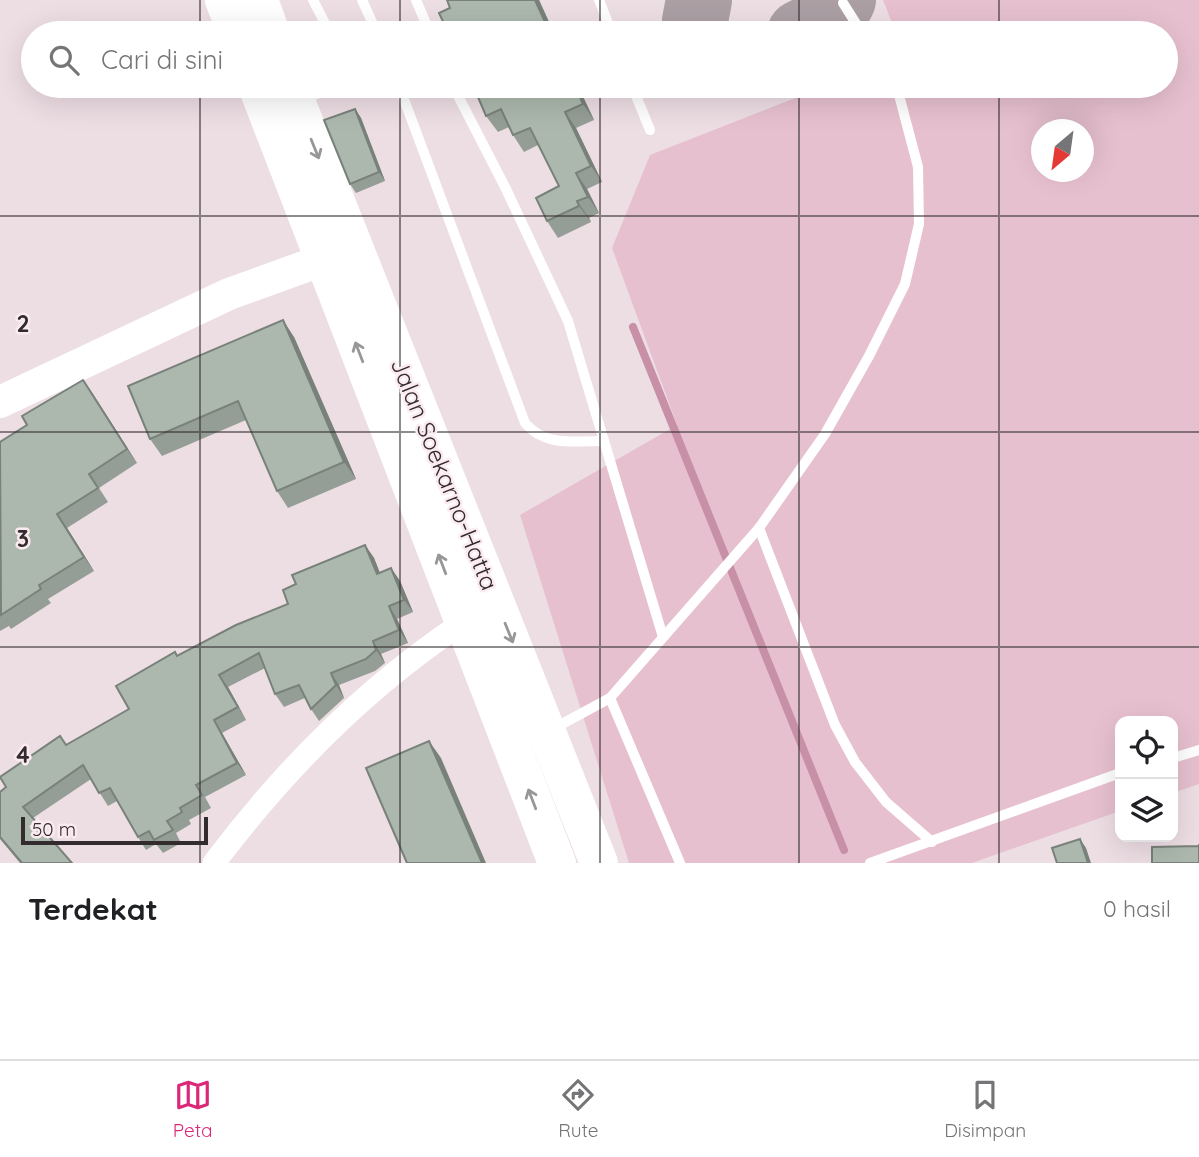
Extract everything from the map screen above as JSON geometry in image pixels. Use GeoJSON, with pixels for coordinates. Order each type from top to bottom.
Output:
{"type":"FeatureCollection","features":[{"type":"Feature","properties":{"kind":"highway"},"geometry":{"type":"LineString","coordinates":[[224,0],[232,21]]}},
{"type":"Feature","properties":{"kind":"highway"},"geometry":{"type":"LineString","coordinates":[[258,0],[266,21]]}},
{"type":"Feature","properties":{"kind":"highway","name":"Jalan Soekarno-Hatta"},"geometry":{"type":"LineString","coordinates":[[279,100],[339,255],[599,863]]}},
{"type":"Feature","properties":{"kind":"highway","name":"Jalan Soekarno-Hatta"},"geometry":{"type":"LineString","coordinates":[[339,255],[464,622],[557,863]]}},
{"type":"Feature","properties":{"kind":"street"},"geometry":{"type":"LineString","coordinates":[[0,402],[229,294],[339,255]]}},
{"type":"Feature","properties":{"kind":"street"},"geometry":{"type":"LineString","coordinates":[[214,863],[327,733],[365,695],[417,653],[464,622]]}},
{"type":"Feature","properties":{"kind":"lane"},"geometry":{"type":"LineString","coordinates":[[313,0],[324,21]]}},
{"type":"Feature","properties":{"kind":"lane"},"geometry":{"type":"LineString","coordinates":[[362,0],[372,21]]}},
{"type":"Feature","properties":{"kind":"lane"},"geometry":{"type":"LineString","coordinates":[[416,0],[425,21]]}},
{"type":"Feature","properties":{"kind":"lane"},"geometry":{"type":"LineString","coordinates":[[600,0],[608,21]]}},
{"type":"Feature","properties":{"kind":"lane"},"geometry":{"type":"LineString","coordinates":[[843,3],[854,21]]}},
{"type":"Feature","properties":{"kind":"lane"},"geometry":{"type":"LineString","coordinates":[[403,98],[525,423],[534,434],[547,440],[603,441]]}},
{"type":"Feature","properties":{"kind":"lane"},"geometry":{"type":"LineString","coordinates":[[459,98],[506,189],[568,321],[663,637]]}},
{"type":"Feature","properties":{"kind":"lane"},"geometry":{"type":"LineString","coordinates":[[637,98],[650,130]]}},
{"type":"Feature","properties":{"kind":"lane"},"geometry":{"type":"LineString","coordinates":[[562,724],[610,698],[759,528],[825,434],[905,284],[919,224],[918,167],[900,98]]}},
{"type":"Feature","properties":{"kind":"lane"},"geometry":{"type":"LineString","coordinates":[[759,528],[835,725],[855,762],[886,802],[932,842]]}},
{"type":"Feature","properties":{"kind":"lane"},"geometry":{"type":"LineString","coordinates":[[610,698],[680,863]]}},
{"type":"Feature","properties":{"kind":"lane"},"geometry":{"type":"LineString","coordinates":[[1178,756],[1199,750]]}},
{"type":"Feature","properties":{"kind":"lane"},"geometry":{"type":"LineString","coordinates":[[870,863],[1115,775]]}},
{"type":"Feature","properties":{"kind":"shaded area"},"geometry":{"type":"Polygon","coordinates":[[[883,0],[1199,0],[1199,784],[1178,791],[1178,716],[1115,716],[1115,813],[972,863],[629,863],[520,515],[677,425],[612,248],[650,155],[795,98],[1178,98],[1178,21],[891,21],[883,0]]]}},
{"type":"Feature","properties":{"kind":"building"},"geometry":{"type":"Polygon","coordinates":[[[447,0],[535,0],[545,21],[443,21],[439,13],[450,8],[447,0]]]}},
{"type":"Feature","properties":{"kind":"building"},"geometry":{"type":"Polygon","coordinates":[[[478,98],[580,98],[583,104],[565,112],[591,166],[576,173],[588,197],[577,201],[579,206],[547,221],[536,198],[559,186],[530,128],[513,135],[501,109],[486,116],[478,98]]]}},
{"type":"Feature","properties":{"kind":"building"},"geometry":{"type":"Polygon","coordinates":[[[355,109],[379,172],[350,184],[324,120],[355,109]]]}},
{"type":"Feature","properties":{"kind":"building"},"geometry":{"type":"Polygon","coordinates":[[[283,320],[344,462],[277,491],[238,401],[150,439],[128,386],[283,320]]]}},
{"type":"Feature","properties":{"kind":"building"},"geometry":{"type":"Polygon","coordinates":[[[83,380],[127,449],[89,474],[98,488],[57,514],[84,557],[39,585],[41,589],[1,615],[0,442],[27,425],[22,416],[83,380]]]}},
{"type":"Feature","properties":{"kind":"building"},"geometry":{"type":"Polygon","coordinates":[[[365,545],[377,574],[391,568],[404,600],[389,606],[399,630],[373,641],[376,650],[366,659],[331,673],[336,685],[311,709],[299,685],[275,694],[259,653],[219,675],[238,707],[214,720],[237,763],[196,785],[202,795],[180,808],[182,812],[167,821],[173,830],[154,840],[149,831],[138,837],[110,788],[99,793],[83,765],[23,807],[72,863],[22,863],[0,837],[0,792],[6,787],[0,777],[60,736],[66,745],[129,709],[116,686],[175,652],[177,656],[236,625],[288,604],[283,590],[296,584],[292,575],[365,545]]]}},
{"type":"Feature","properties":{"kind":"building"},"geometry":{"type":"Polygon","coordinates":[[[429,741],[482,863],[407,863],[366,768],[429,741]]]}},
{"type":"Feature","properties":{"kind":"building"},"geometry":{"type":"Polygon","coordinates":[[[1080,839],[1088,863],[1057,863],[1052,848],[1080,839]]]}},
{"type":"Feature","properties":{"kind":"building"},"geometry":{"type":"Polygon","coordinates":[[[1199,846],[1199,863],[1152,863],[1152,847],[1199,846]]]}},
{"type":"Feature","properties":{"kind":"waterway"},"geometry":{"type":"LineString","coordinates":[[633,327],[844,850]]}},
{"type":"Feature","properties":{"kind":"taxiway"},"geometry":{"type":"LineString","coordinates":[[695,21],[699,0]]}},
{"type":"Feature","properties":{"kind":"taxiway"},"geometry":{"type":"LineString","coordinates":[[824,21],[834,16],[843,0]]}}]}
